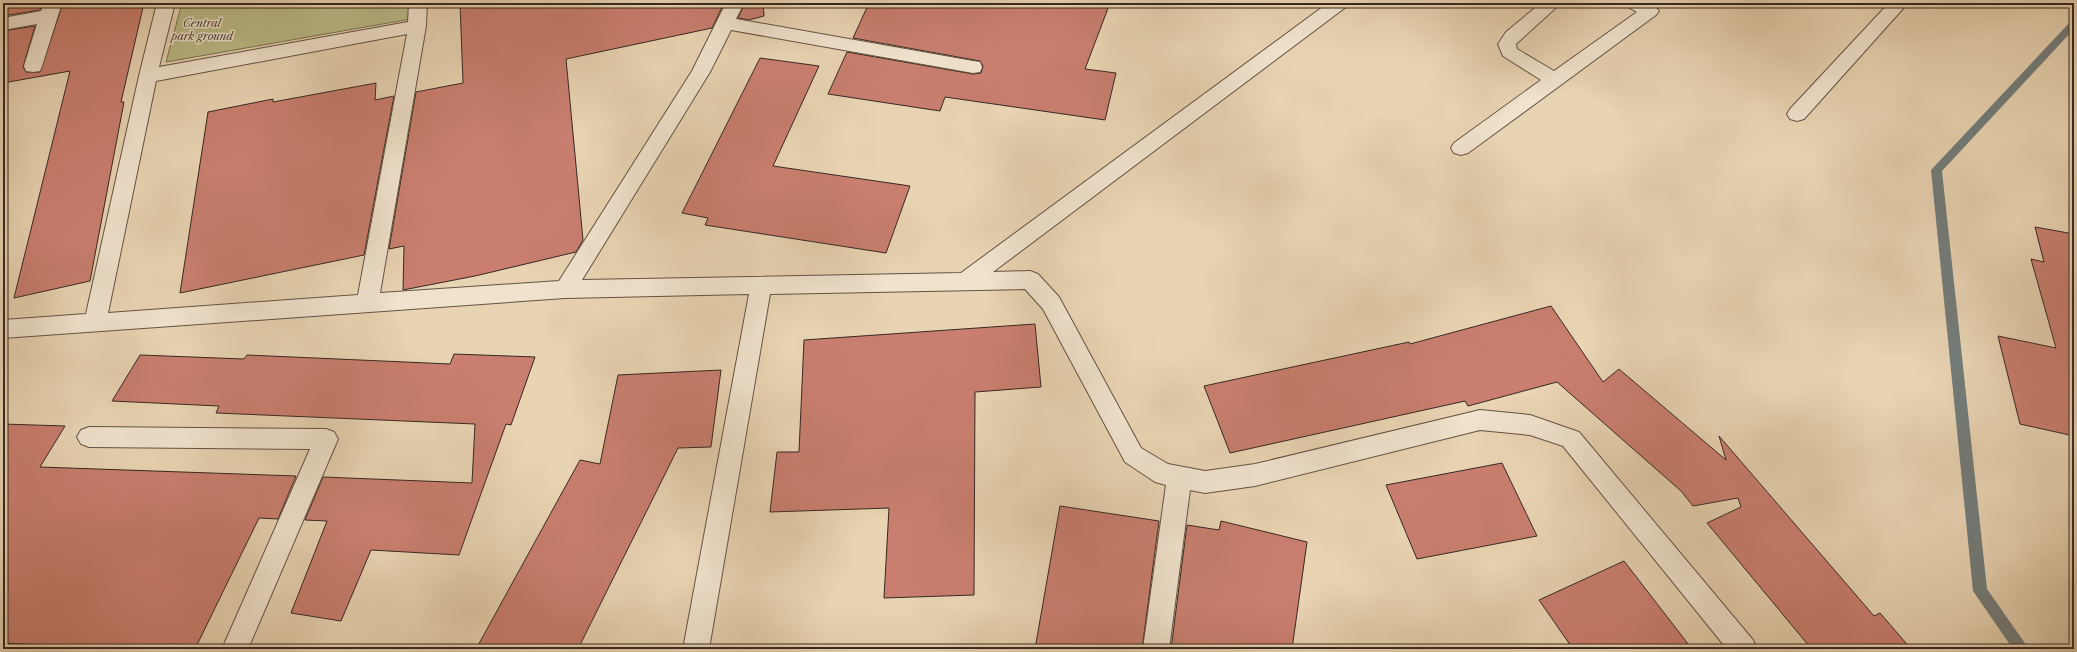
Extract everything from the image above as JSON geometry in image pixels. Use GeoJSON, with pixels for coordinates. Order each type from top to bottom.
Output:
{"type":"FeatureCollection","features":[{"type":"Feature","properties":{"kind":"street"},"geometry":{"type":"LineString","coordinates":[[95,322],[148,76],[166,3]]}},
{"type":"Feature","properties":{"kind":"street"},"geometry":{"type":"LineString","coordinates":[[368,303],[417,26],[418,3]]}},
{"type":"Feature","properties":{"kind":"street"},"geometry":{"type":"LineString","coordinates":[[565,290],[702,72],[735,3]]}},
{"type":"Feature","properties":{"kind":"street"},"geometry":{"type":"LineString","coordinates":[[966,281],[1340,3]]}},
{"type":"Feature","properties":{"kind":"street"},"geometry":{"type":"LineString","coordinates":[[1552,3],[1512,36],[1507,44],[1509,52],[1555,80]]}},
{"type":"Feature","properties":{"kind":"street"},"geometry":{"type":"LineString","coordinates":[[1796,114],[1899,3]]}},
{"type":"Feature","properties":{"kind":"street"},"geometry":{"type":"LineString","coordinates":[[1461,148],[1555,80],[1648,6]]}},
{"type":"Feature","properties":{"kind":"street"},"geometry":{"type":"LineString","coordinates":[[3,24],[51,10]]}},
{"type":"Feature","properties":{"kind":"street"},"geometry":{"type":"LineString","coordinates":[[33,66],[51,10]]}},
{"type":"Feature","properties":{"kind":"street"},"geometry":{"type":"LineString","coordinates":[[726,23],[973,67]]}},
{"type":"Feature","properties":{"kind":"street"},"geometry":{"type":"LineString","coordinates":[[148,76],[417,26]]}},
{"type":"Feature","properties":{"kind":"street"},"geometry":{"type":"LineString","coordinates":[[3,329],[565,290],[1030,280],[1051,303],[1133,455],[1163,474],[1205,482],[1255,475],[1480,420],[1530,425],[1571,439],[1661,546],[1744,649]]}},
{"type":"Feature","properties":{"kind":"street"},"geometry":{"type":"LineString","coordinates":[[696,649],[761,285]]}},
{"type":"Feature","properties":{"kind":"street"},"geometry":{"type":"LineString","coordinates":[[89,437],[326,439],[235,649]]}},
{"type":"Feature","properties":{"kind":"street"},"geometry":{"type":"LineString","coordinates":[[1156,649],[1179,478]]}},
{"type":"Feature","properties":{"kind":"green space","name":"Central park ground"},"geometry":{"type":"Polygon","coordinates":[[[182,3],[411,3],[411,19],[166,62],[182,3]]]}},
{"type":"Feature","properties":{"kind":"building"},"geometry":{"type":"Polygon","coordinates":[[[3,3],[42,3],[40,10],[3,16],[3,3]]]}},
{"type":"Feature","properties":{"kind":"building"},"geometry":{"type":"Polygon","coordinates":[[[63,3],[144,3],[121,102],[124,102],[90,281],[14,298],[70,71],[3,83],[3,31],[35,26],[23,67],[26,72],[40,72],[63,3]]]}},
{"type":"Feature","properties":{"kind":"building"},"geometry":{"type":"Polygon","coordinates":[[[460,3],[724,3],[712,28],[566,59],[583,240],[576,252],[475,276],[403,290],[404,246],[389,249],[416,92],[463,83],[460,3]]]}},
{"type":"Feature","properties":{"kind":"building"},"geometry":{"type":"Polygon","coordinates":[[[745,3],[763,3],[764,16],[749,20],[738,18],[745,3]]]}},
{"type":"Feature","properties":{"kind":"building"},"geometry":{"type":"Polygon","coordinates":[[[869,3],[1110,3],[1085,69],[1116,73],[1105,120],[945,97],[940,111],[828,94],[847,52],[973,74],[981,73],[983,66],[980,61],[853,38],[869,3]]]}},
{"type":"Feature","properties":{"kind":"building"},"geometry":{"type":"Polygon","coordinates":[[[760,58],[819,66],[773,166],[910,186],[886,253],[705,225],[708,218],[682,213],[760,58]]]}},
{"type":"Feature","properties":{"kind":"building"},"geometry":{"type":"Polygon","coordinates":[[[376,83],[375,100],[394,96],[364,255],[180,293],[208,112],[273,99],[273,102],[376,83]]]}},
{"type":"Feature","properties":{"kind":"building"},"geometry":{"type":"Polygon","coordinates":[[[2035,227],[2074,234],[2074,436],[2020,424],[1998,336],[2056,348],[2031,259],[2044,262],[2035,227]]]}},
{"type":"Feature","properties":{"kind":"building"},"geometry":{"type":"Polygon","coordinates":[[[1551,306],[1603,382],[1619,369],[1726,460],[1719,436],[1874,616],[1880,613],[1911,649],[1803,649],[1809,646],[1707,523],[1741,507],[1738,498],[1693,506],[1681,491],[1557,382],[1468,406],[1465,401],[1230,453],[1204,386],[1409,342],[1410,344],[1551,306]]]}},
{"type":"Feature","properties":{"kind":"building"},"geometry":{"type":"Polygon","coordinates":[[[1035,324],[1041,387],[975,392],[974,595],[884,598],[889,508],[770,512],[777,452],[799,452],[804,340],[1035,324]]]}},
{"type":"Feature","properties":{"kind":"building"},"geometry":{"type":"Polygon","coordinates":[[[454,354],[535,357],[511,425],[506,424],[459,555],[371,550],[341,621],[291,613],[327,521],[305,520],[323,477],[472,483],[475,424],[216,413],[219,406],[112,401],[140,355],[244,359],[247,355],[450,364],[454,354]]]}},
{"type":"Feature","properties":{"kind":"building"},"geometry":{"type":"Polygon","coordinates":[[[721,370],[711,447],[678,448],[578,649],[476,649],[580,460],[600,464],[618,375],[721,370]]]}},
{"type":"Feature","properties":{"kind":"building"},"geometry":{"type":"Polygon","coordinates":[[[3,424],[65,426],[40,467],[296,476],[278,519],[259,518],[195,649],[110,646],[109,648],[3,643],[3,424]]]}},
{"type":"Feature","properties":{"kind":"building"},"geometry":{"type":"Polygon","coordinates":[[[1502,463],[1537,536],[1417,559],[1386,485],[1502,463]]]}},
{"type":"Feature","properties":{"kind":"building"},"geometry":{"type":"Polygon","coordinates":[[[1060,506],[1159,521],[1142,649],[1035,649],[1060,506]]]}},
{"type":"Feature","properties":{"kind":"building"},"geometry":{"type":"Polygon","coordinates":[[[1221,521],[1307,542],[1292,649],[1171,649],[1187,525],[1219,530],[1221,521]]]}},
{"type":"Feature","properties":{"kind":"building"},"geometry":{"type":"Polygon","coordinates":[[[1624,561],[1692,649],[1573,649],[1539,600],[1624,561]]]}},
{"type":"Feature","properties":{"kind":"waterway"},"geometry":{"type":"LineString","coordinates":[[2022,649],[1980,591],[1936,170],[2074,23]]}}]}
